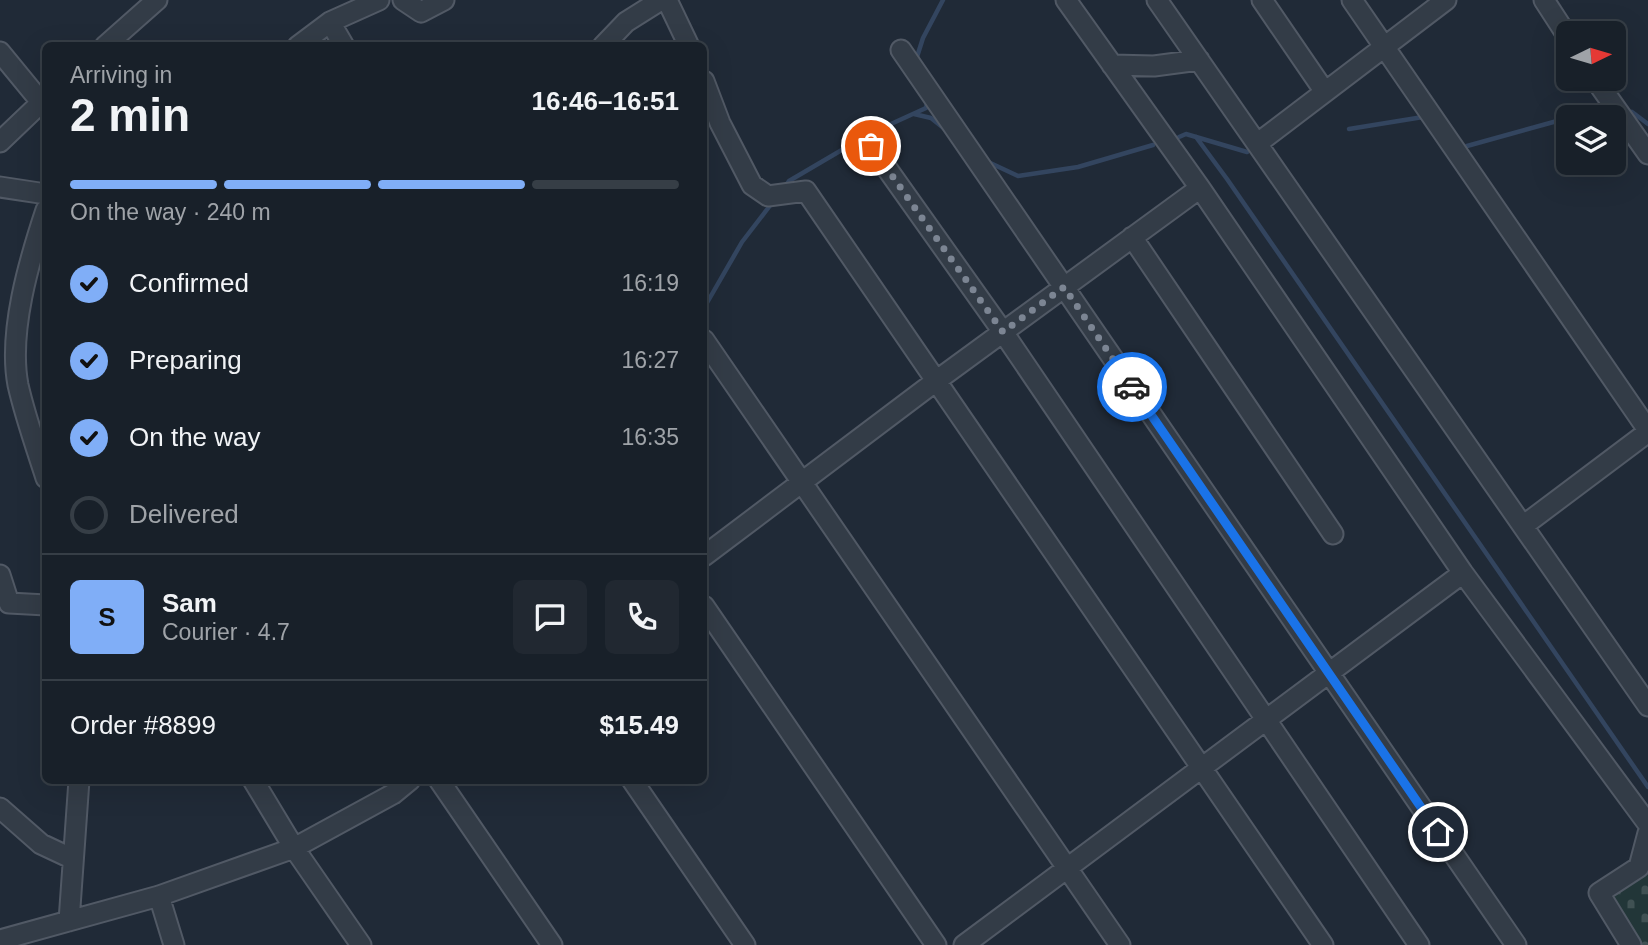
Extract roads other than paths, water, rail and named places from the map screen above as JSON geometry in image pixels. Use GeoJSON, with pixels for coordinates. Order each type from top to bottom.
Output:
{"type":"FeatureCollection","features":[{"type":"Feature","properties":{"kind":"street"},"geometry":{"type":"LineString","coordinates":[[107,42],[136,6],[157,0]]}},
{"type":"Feature","properties":{"kind":"street"},"geometry":{"type":"LineString","coordinates":[[303,42],[330,22],[379,0]]}},
{"type":"Feature","properties":{"kind":"street"},"geometry":{"type":"LineString","coordinates":[[403,0],[421,12],[444,0]]}},
{"type":"Feature","properties":{"kind":"street"},"geometry":{"type":"LineString","coordinates":[[607,42],[626,22],[661,0]]}},
{"type":"Feature","properties":{"kind":"street"},"geometry":{"type":"LineString","coordinates":[[667,0],[687,42]]}},
{"type":"Feature","properties":{"kind":"street"},"geometry":{"type":"LineString","coordinates":[[1066,0],[1200,188],[1463,573],[1648,824]]}},
{"type":"Feature","properties":{"kind":"street"},"geometry":{"type":"LineString","coordinates":[[1157,0],[1648,706]]}},
{"type":"Feature","properties":{"kind":"street"},"geometry":{"type":"LineString","coordinates":[[1262,0],[1325,92]]}},
{"type":"Feature","properties":{"kind":"street"},"geometry":{"type":"LineString","coordinates":[[1352,0],[1648,431],[1523,526]]}},
{"type":"Feature","properties":{"kind":"street"},"geometry":{"type":"LineString","coordinates":[[1258,143],[1446,0]]}},
{"type":"Feature","properties":{"kind":"street"},"geometry":{"type":"LineString","coordinates":[[1544,0],[1558,21]]}},
{"type":"Feature","properties":{"kind":"street"},"geometry":{"type":"LineString","coordinates":[[330,22],[342,42]]}},
{"type":"Feature","properties":{"kind":"street"},"geometry":{"type":"LineString","coordinates":[[901,50],[1516,945]]}},
{"type":"Feature","properties":{"kind":"street"},"geometry":{"type":"LineString","coordinates":[[0,52],[41,108],[0,142]]}},
{"type":"Feature","properties":{"kind":"street"},"geometry":{"type":"LineString","coordinates":[[1112,65],[1154,66],[1199,60]]}},
{"type":"Feature","properties":{"kind":"street"},"geometry":{"type":"LineString","coordinates":[[707,89],[720,123],[752,185],[768,197],[806,191],[1323,945]]}},
{"type":"Feature","properties":{"kind":"street"},"geometry":{"type":"LineString","coordinates":[[1603,91],[1648,154]]}},
{"type":"Feature","properties":{"kind":"street"},"geometry":{"type":"LineString","coordinates":[[871,146],[1003,332],[1419,945]]}},
{"type":"Feature","properties":{"kind":"street"},"geometry":{"type":"LineString","coordinates":[[0,187],[42,193]]}},
{"type":"Feature","properties":{"kind":"street"},"geometry":{"type":"LineString","coordinates":[[707,554],[936,381],[1200,188]]}},
{"type":"Feature","properties":{"kind":"street"},"geometry":{"type":"LineString","coordinates":[[42,222],[35,244],[16,344],[18,383],[42,464]]}},
{"type":"Feature","properties":{"kind":"street"},"geometry":{"type":"LineString","coordinates":[[1132,237],[1333,534]]}},
{"type":"Feature","properties":{"kind":"street"},"geometry":{"type":"LineString","coordinates":[[707,344],[1120,945]]}},
{"type":"Feature","properties":{"kind":"street"},"geometry":{"type":"LineString","coordinates":[[964,945],[1463,573]]}},
{"type":"Feature","properties":{"kind":"street"},"geometry":{"type":"LineString","coordinates":[[0,575],[9,603],[42,605]]}},
{"type":"Feature","properties":{"kind":"street"},"geometry":{"type":"LineString","coordinates":[[707,610],[936,945]]}},
{"type":"Feature","properties":{"kind":"street"},"geometry":{"type":"LineString","coordinates":[[69,921],[79,784]]}},
{"type":"Feature","properties":{"kind":"street"},"geometry":{"type":"LineString","coordinates":[[255,784],[294,848],[361,945]]}},
{"type":"Feature","properties":{"kind":"street"},"geometry":{"type":"LineString","coordinates":[[0,940],[39,937],[69,921],[159,896],[294,848],[393,794],[405,784]]}},
{"type":"Feature","properties":{"kind":"street"},"geometry":{"type":"LineString","coordinates":[[442,784],[552,945]]}},
{"type":"Feature","properties":{"kind":"street"},"geometry":{"type":"LineString","coordinates":[[635,784],[745,945]]}},
{"type":"Feature","properties":{"kind":"street"},"geometry":{"type":"LineString","coordinates":[[0,808],[41,844],[74,859]]}},
{"type":"Feature","properties":{"kind":"street"},"geometry":{"type":"LineString","coordinates":[[1631,945],[1599,893],[1639,867],[1648,833]]}},
{"type":"Feature","properties":{"kind":"street"},"geometry":{"type":"LineString","coordinates":[[159,896],[174,945]]}},
{"type":"Feature","properties":{"kind":"waterway"},"geometry":{"type":"LineString","coordinates":[[916,60],[923,38],[943,0]]}},
{"type":"Feature","properties":{"kind":"waterway"},"geometry":{"type":"LineString","coordinates":[[784,188],[789,181],[869,134],[926,108],[928,99]]}},
{"type":"Feature","properties":{"kind":"waterway"},"geometry":{"type":"LineString","coordinates":[[1632,112],[1648,124]]}},
{"type":"Feature","properties":{"kind":"waterway"},"geometry":{"type":"LineString","coordinates":[[914,114],[931,118],[946,130]]}},
{"type":"Feature","properties":{"kind":"waterway"},"geometry":{"type":"LineString","coordinates":[[1349,129],[1423,117]]}},
{"type":"Feature","properties":{"kind":"waterway"},"geometry":{"type":"LineString","coordinates":[[1467,146],[1556,121]]}},
{"type":"Feature","properties":{"kind":"waterway"},"geometry":{"type":"LineString","coordinates":[[1179,137],[1186,134],[1247,152]]}},
{"type":"Feature","properties":{"kind":"waterway"},"geometry":{"type":"LineString","coordinates":[[1196,137],[1648,787]]}},
{"type":"Feature","properties":{"kind":"waterway"},"geometry":{"type":"LineString","coordinates":[[986,161],[1018,176],[1078,167],[1153,145]]}},
{"type":"Feature","properties":{"kind":"waterway"},"geometry":{"type":"LineString","coordinates":[[707,303],[742,242],[772,203]]}}]}
